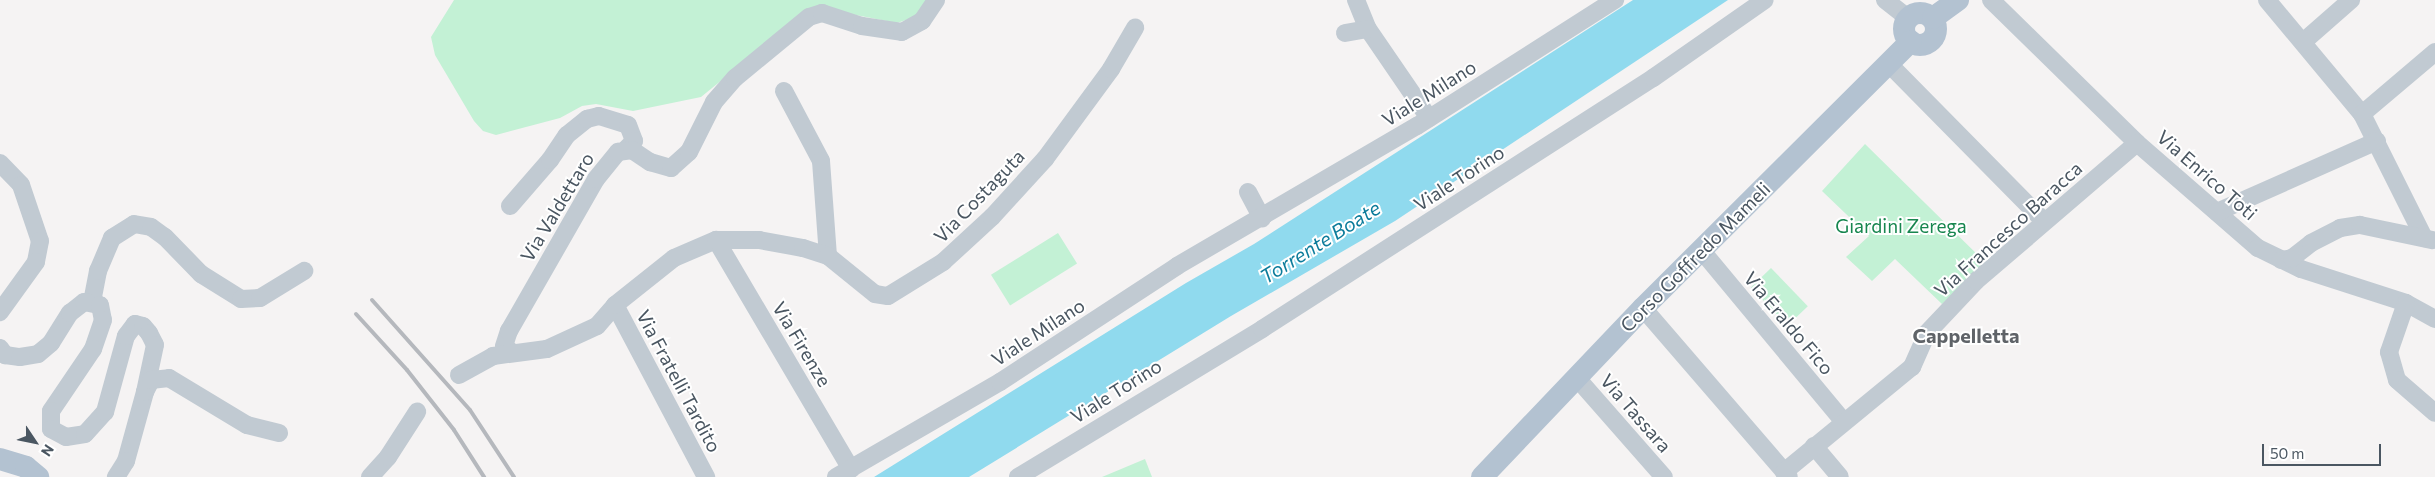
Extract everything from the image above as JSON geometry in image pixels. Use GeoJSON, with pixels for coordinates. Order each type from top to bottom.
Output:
{"type":"FeatureCollection","features":[{"type":"Feature","properties":{"kind":"main road"},"geometry":{"type":"LineString","coordinates":[[1933,18],[1958,0]]}},
{"type":"Feature","properties":{"kind":"main road"},"geometry":{"type":"LineString","coordinates":[[1921,13],[1933,18],[1936,28],[1930,41],[1920,44],[1911,42],[1905,33],[1908,18],[1921,13]]}},
{"type":"Feature","properties":{"kind":"main road","name":"Corso Goffredo Mameli"},"geometry":{"type":"LineString","coordinates":[[1485,476],[1576,376],[1911,42]]}},
{"type":"Feature","properties":{"kind":"main road"},"geometry":{"type":"LineString","coordinates":[[0,459],[26,467],[38,477]]}},
{"type":"Feature","properties":{"kind":"street"},"geometry":{"type":"LineString","coordinates":[[510,206],[550,160],[567,136],[586,120],[599,116],[628,125],[634,141],[626,149],[660,166],[671,168],[682,160],[697,140],[714,102],[735,78],[809,17],[822,13],[862,26],[902,32],[922,21],[936,0]]}},
{"type":"Feature","properties":{"kind":"street"},"geometry":{"type":"LineString","coordinates":[[1356,0],[1368,29],[1429,118]]}},
{"type":"Feature","properties":{"kind":"street","name":"Viale Milano"},"geometry":{"type":"LineString","coordinates":[[844,473],[1000,382],[1177,266],[1262,218],[1429,118],[1615,0]]}},
{"type":"Feature","properties":{"kind":"street","name":"Viale Torino"},"geometry":{"type":"LineString","coordinates":[[1018,477],[1262,330],[1653,78],[1765,0]]}},
{"type":"Feature","properties":{"kind":"street"},"geometry":{"type":"LineString","coordinates":[[1885,0],[1908,18]]}},
{"type":"Feature","properties":{"kind":"street","name":"Via Enrico Toti"},"geometry":{"type":"LineString","coordinates":[[1991,0],[2137,143],[2258,248],[2280,260],[2406,303],[2435,319]]}},
{"type":"Feature","properties":{"kind":"street"},"geometry":{"type":"LineString","coordinates":[[2267,0],[2362,114],[2429,239]]}},
{"type":"Feature","properties":{"kind":"street"},"geometry":{"type":"LineString","coordinates":[[2303,42],[2351,0]]}},
{"type":"Feature","properties":{"kind":"street","name":"Via Costaguta"},"geometry":{"type":"LineString","coordinates":[[459,375],[493,356],[548,348],[597,326],[615,305],[674,258],[716,240],[760,240],[803,248],[828,256],[875,294],[888,296],[943,262],[992,218],[1045,159],[1110,69],[1135,28]]}},
{"type":"Feature","properties":{"kind":"street"},"geometry":{"type":"LineString","coordinates":[[1345,33],[1368,29]]}},
{"type":"Feature","properties":{"kind":"street"},"geometry":{"type":"LineString","coordinates":[[2362,114],[2435,52]]}},
{"type":"Feature","properties":{"kind":"street"},"geometry":{"type":"LineString","coordinates":[[1889,64],[2044,221]]}},
{"type":"Feature","properties":{"kind":"street"},"geometry":{"type":"LineString","coordinates":[[784,92],[821,161],[828,256]]}},
{"type":"Feature","properties":{"kind":"street"},"geometry":{"type":"LineString","coordinates":[[2217,212],[2377,141]]}},
{"type":"Feature","properties":{"kind":"street","name":"Via Francesco Baracca"},"geometry":{"type":"LineString","coordinates":[[1786,475],[1814,446],[1912,367],[1927,333],[1976,281],[2137,143]]}},
{"type":"Feature","properties":{"kind":"street","name":"Via Valdettaro"},"geometry":{"type":"LineString","coordinates":[[513,353],[504,346],[509,331],[596,179],[612,157],[626,149]]}},
{"type":"Feature","properties":{"kind":"street"},"geometry":{"type":"LineString","coordinates":[[0,163],[21,185],[40,241],[36,262],[28,276],[0,312]]}},
{"type":"Feature","properties":{"kind":"street"},"geometry":{"type":"LineString","coordinates":[[1248,192],[1262,218]]}},
{"type":"Feature","properties":{"kind":"street"},"geometry":{"type":"LineString","coordinates":[[92,302],[98,271],[112,238],[134,224],[151,227],[165,237],[201,274],[241,299],[260,298],[304,271]]}},
{"type":"Feature","properties":{"kind":"street"},"geometry":{"type":"LineString","coordinates":[[2280,260],[2292,258],[2311,243],[2340,228],[2360,225],[2429,239]]}},
{"type":"Feature","properties":{"kind":"street","name":"Via Firenze"},"geometry":{"type":"LineString","coordinates":[[716,240],[844,473]]}},
{"type":"Feature","properties":{"kind":"street","name":"Via Eraldo Fico"},"geometry":{"type":"LineString","coordinates":[[1702,250],[1844,422]]}},
{"type":"Feature","properties":{"kind":"street"},"geometry":{"type":"LineString","coordinates":[[0,348],[5,355],[20,357],[38,354],[51,343],[70,312],[84,302],[100,305],[102,313],[94,349],[51,411],[50,429],[66,438],[85,434],[105,412],[126,336],[135,324],[143,326],[149,333],[154,345],[145,392],[126,461],[116,477]]}},
{"type":"Feature","properties":{"kind":"street"},"geometry":{"type":"LineString","coordinates":[[2406,303],[2389,352],[2397,380],[2435,413]]}},
{"type":"Feature","properties":{"kind":"street","name":"Via Fratelli Tardito"},"geometry":{"type":"LineString","coordinates":[[615,305],[706,477]]}},
{"type":"Feature","properties":{"kind":"street"},"geometry":{"type":"LineString","coordinates":[[1643,308],[1786,475]]}},
{"type":"Feature","properties":{"kind":"street","name":"Via Tassara"},"geometry":{"type":"LineString","coordinates":[[1576,376],[1664,477]]}},
{"type":"Feature","properties":{"kind":"street"},"geometry":{"type":"LineString","coordinates":[[145,392],[152,380],[169,378],[247,425],[279,432]]}},
{"type":"Feature","properties":{"kind":"street"},"geometry":{"type":"LineString","coordinates":[[370,477],[388,457],[417,412]]}},
{"type":"Feature","properties":{"kind":"street"},"geometry":{"type":"LineString","coordinates":[[1814,446],[1840,477]]}},
{"type":"Feature","properties":{"kind":"green space"},"geometry":{"type":"Polygon","coordinates":[[[454,0],[928,0],[915,17],[897,23],[825,9],[733,71],[701,97],[633,111],[596,104],[582,106],[560,118],[496,135],[483,131],[474,121],[435,55],[431,37],[454,0]]]}},
{"type":"Feature","properties":{"kind":"green space","name":"Giardini Zerega"},"geometry":{"type":"Polygon","coordinates":[[[1865,144],[1986,263],[1942,304],[1895,259],[1872,281],[1846,257],[1869,236],[1822,191],[1865,144]]]}},
{"type":"Feature","properties":{"kind":"green space"},"geometry":{"type":"Polygon","coordinates":[[[1058,233],[1077,264],[1010,305],[991,275],[1058,233]]]}},
{"type":"Feature","properties":{"kind":"green space"},"geometry":{"type":"Polygon","coordinates":[[[1771,268],[1808,306],[1788,326],[1751,287],[1771,268]]]}},
{"type":"Feature","properties":{"kind":"green space"},"geometry":{"type":"Polygon","coordinates":[[[1145,459],[1152,477],[1102,477],[1145,459]]]}},
{"type":"Feature","properties":{"kind":"water","name":"Torrente Boate"},"geometry":{"type":"Polygon","coordinates":[[[1633,0],[1728,0],[1395,221],[1231,316],[969,477],[874,477],[1186,283],[1254,244],[1633,0]]]}},
{"type":"Feature","properties":{"kind":"railway"},"geometry":{"type":"LineString","coordinates":[[372,300],[470,410],[514,477]]}},
{"type":"Feature","properties":{"kind":"railway"},"geometry":{"type":"LineString","coordinates":[[356,314],[407,370],[454,430],[484,477]]}},
{"type":"Feature","properties":{"kind":"district","name":"Cappelletta"},"geometry":{"type":"Point","coordinates":[1966,335]}}]}
